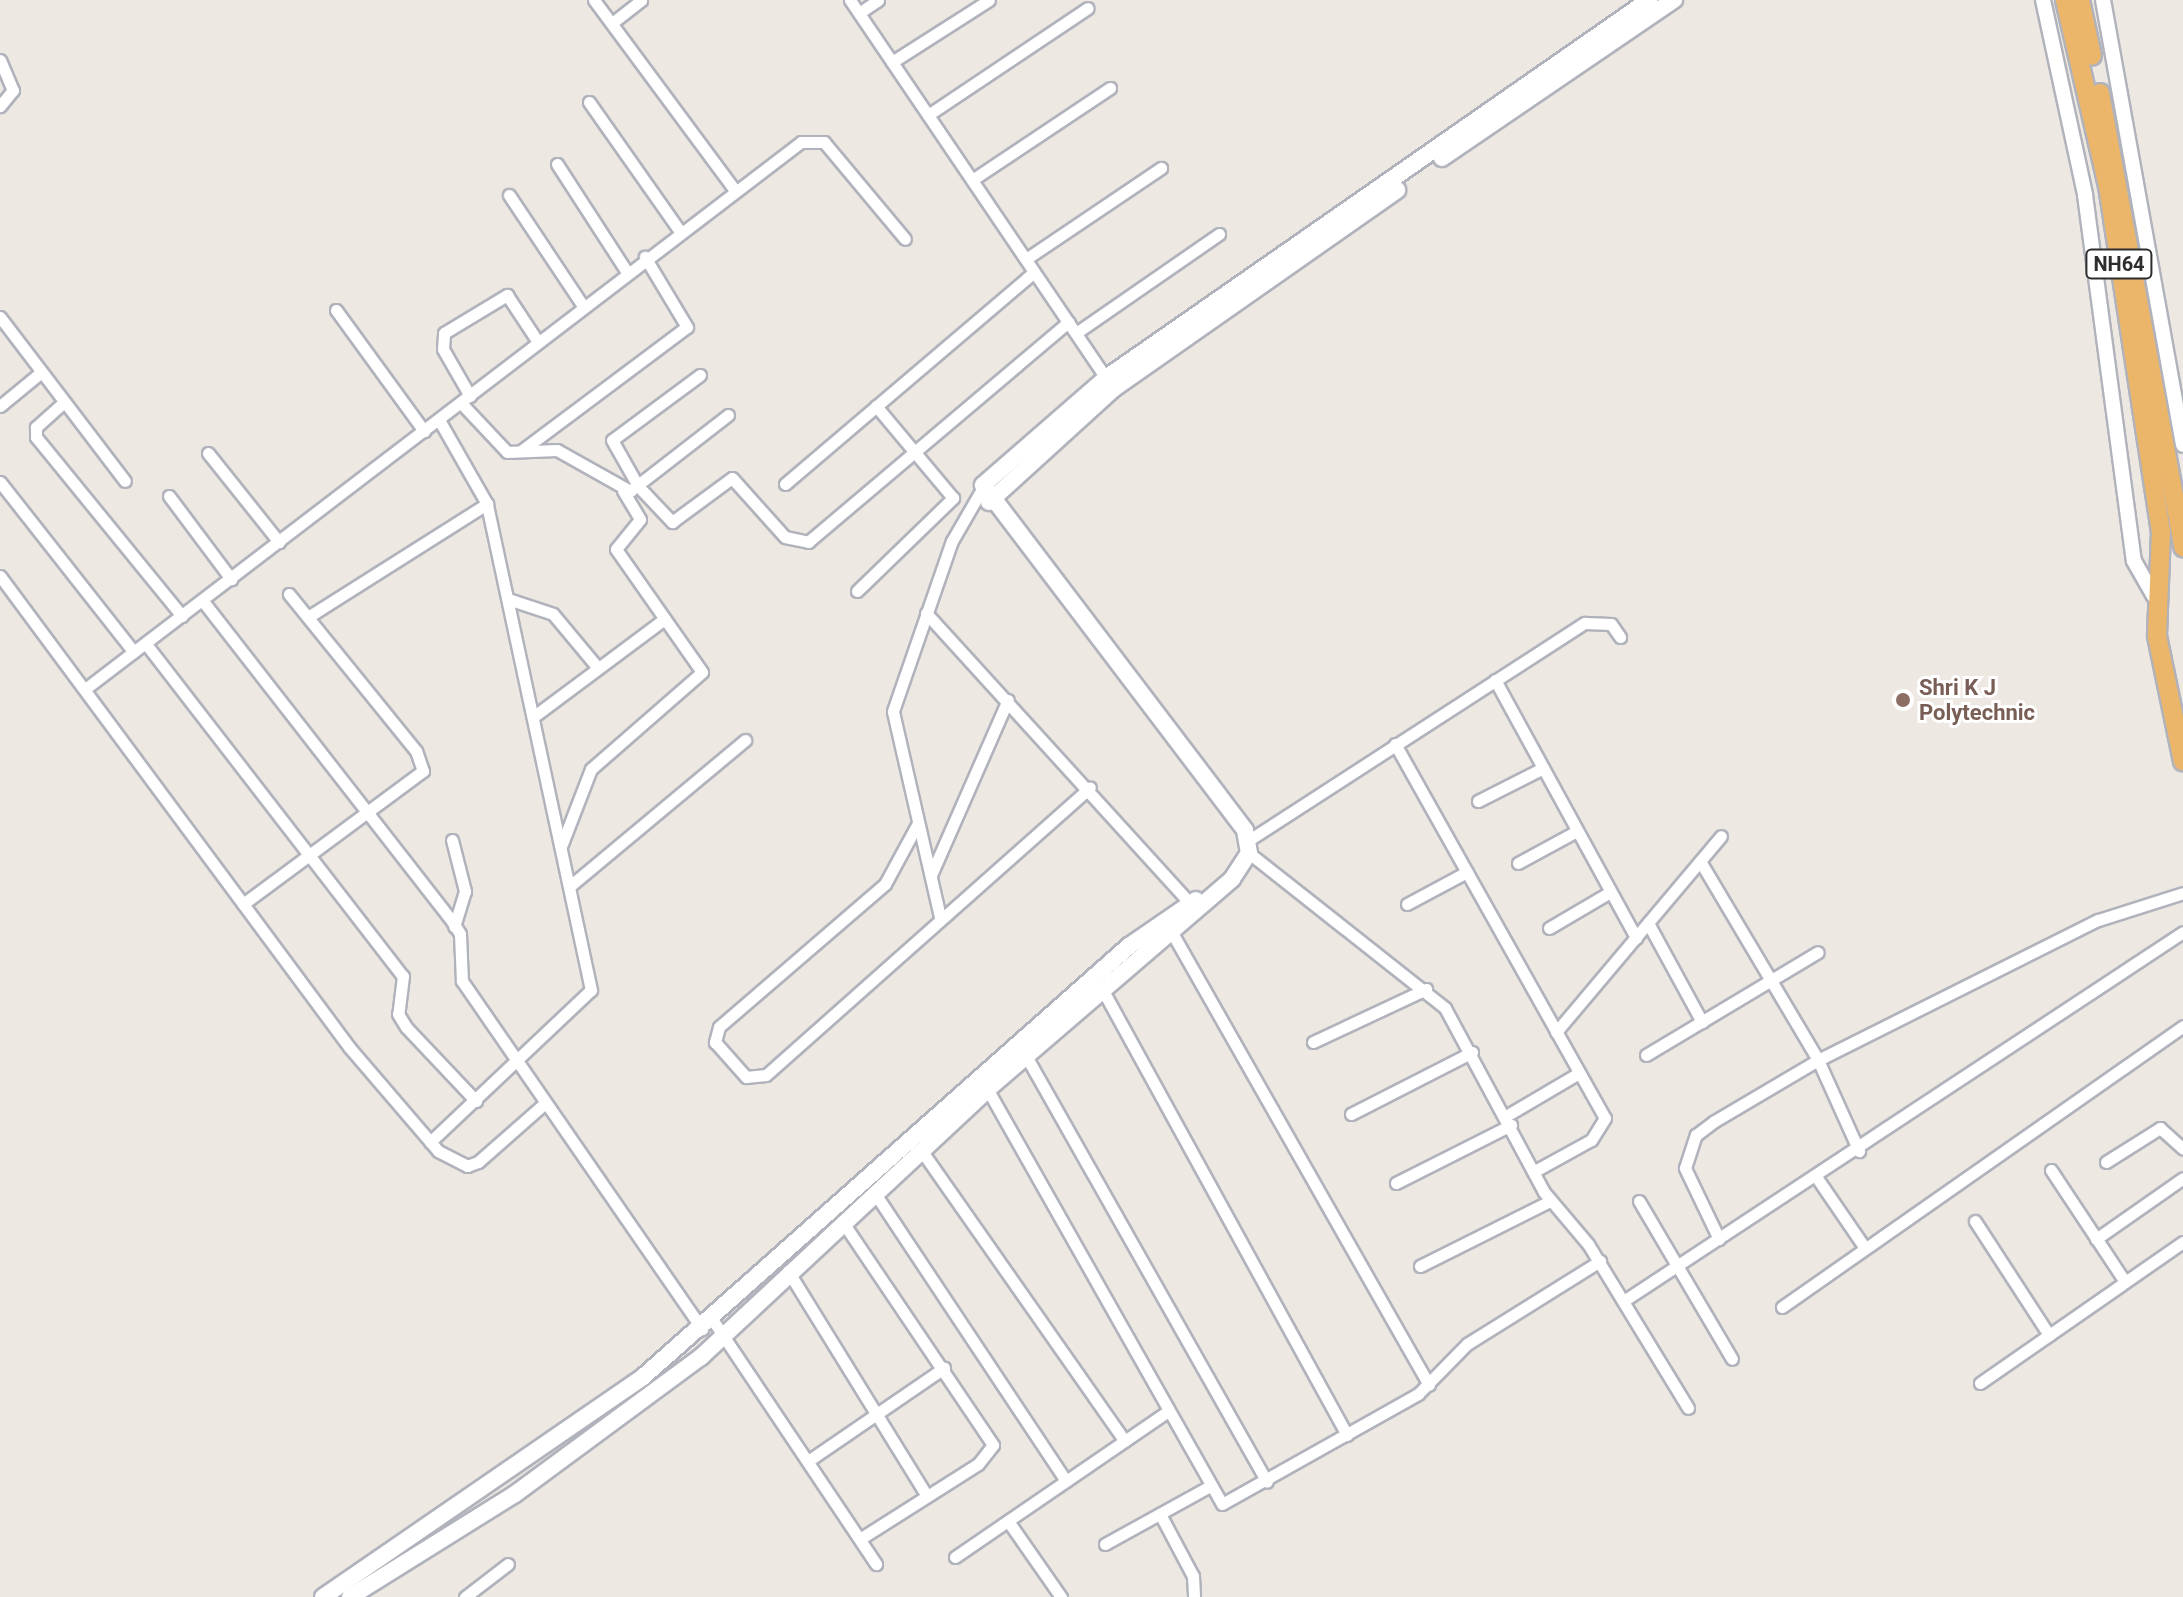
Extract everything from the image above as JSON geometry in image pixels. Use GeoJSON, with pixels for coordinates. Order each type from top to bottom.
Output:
{"type":"FeatureCollection","features":[{"type":"Feature","properties":{"kind":"highway","name":"NH64"},"geometry":{"type":"LineString","coordinates":[[2065,0],[2108,186],[2161,531],[2154,596],[2183,761]]}},
{"type":"Feature","properties":{"kind":"highway","name":"NH64"},"geometry":{"type":"LineString","coordinates":[[2080,0],[2123,193],[2153,393],[2181,539]]}},
{"type":"Feature","properties":{"kind":"main road"},"geometry":{"type":"LineString","coordinates":[[986,495],[1020,446],[1106,378],[1649,0]]}},
{"type":"Feature","properties":{"kind":"main road"},"geometry":{"type":"LineString","coordinates":[[986,495],[1113,389],[1674,0]]}},
{"type":"Feature","properties":{"kind":"main road"},"geometry":{"type":"LineString","coordinates":[[323,1597],[352,1592],[612,1427],[723,1335],[787,1271],[921,1150],[984,1083],[1026,1056],[1098,983],[1171,931],[1232,879],[1249,847],[986,495]]}},
{"type":"Feature","properties":{"kind":"main road"},"geometry":{"type":"LineString","coordinates":[[352,1592],[707,1324],[1190,903],[1232,879]]}},
{"type":"Feature","properties":{"kind":"street"},"geometry":{"type":"LineString","coordinates":[[594,0],[733,188]]}},
{"type":"Feature","properties":{"kind":"street"},"geometry":{"type":"LineString","coordinates":[[612,23],[641,0]]}},
{"type":"Feature","properties":{"kind":"street"},"geometry":{"type":"LineString","coordinates":[[850,0],[1106,378]]}},
{"type":"Feature","properties":{"kind":"street"},"geometry":{"type":"LineString","coordinates":[[859,13],[878,0]]}},
{"type":"Feature","properties":{"kind":"street"},"geometry":{"type":"LineString","coordinates":[[892,62],[989,0]]}},
{"type":"Feature","properties":{"kind":"street"},"geometry":{"type":"LineString","coordinates":[[2043,0],[2085,195],[2134,561],[2154,596]]}},
{"type":"Feature","properties":{"kind":"street","name":"NH64"},"geometry":{"type":"LineString","coordinates":[[2103,0],[2183,445]]}},
{"type":"Feature","properties":{"kind":"street"},"geometry":{"type":"LineString","coordinates":[[928,115],[1088,8]]}},
{"type":"Feature","properties":{"kind":"street"},"geometry":{"type":"LineString","coordinates":[[0,60],[13,90],[0,106]]}},
{"type":"Feature","properties":{"kind":"street"},"geometry":{"type":"LineString","coordinates":[[972,180],[1110,88]]}},
{"type":"Feature","properties":{"kind":"street"},"geometry":{"type":"LineString","coordinates":[[589,102],[679,230]]}},
{"type":"Feature","properties":{"kind":"street"},"geometry":{"type":"LineString","coordinates":[[85,689],[439,420],[733,188],[816,139],[905,239]]}},
{"type":"Feature","properties":{"kind":"street"},"geometry":{"type":"LineString","coordinates":[[557,164],[627,272]]}},
{"type":"Feature","properties":{"kind":"street"},"geometry":{"type":"LineString","coordinates":[[1026,259],[1161,168]]}},
{"type":"Feature","properties":{"kind":"street"},"geometry":{"type":"LineString","coordinates":[[509,195],[583,306]]}},
{"type":"Feature","properties":{"kind":"street"},"geometry":{"type":"LineString","coordinates":[[1076,333],[1219,234]]}},
{"type":"Feature","properties":{"kind":"street"},"geometry":{"type":"LineString","coordinates":[[521,451],[687,327],[645,257]]}},
{"type":"Feature","properties":{"kind":"street"},"geometry":{"type":"LineString","coordinates":[[785,484],[1034,272]]}},
{"type":"Feature","properties":{"kind":"street"},"geometry":{"type":"LineString","coordinates":[[538,342],[507,295],[444,333],[443,349],[465,399],[495,445],[521,451],[557,450],[623,491],[640,519],[616,549],[662,621],[697,664],[700,680],[591,769],[561,846]]}},
{"type":"Feature","properties":{"kind":"street"},"geometry":{"type":"LineString","coordinates":[[336,310],[424,431]]}},
{"type":"Feature","properties":{"kind":"street"},"geometry":{"type":"LineString","coordinates":[[0,318],[125,481]]}},
{"type":"Feature","properties":{"kind":"street"},"geometry":{"type":"LineString","coordinates":[[700,375],[612,440],[638,486],[672,522],[732,478],[785,537],[808,542],[917,454],[1068,322]]}},
{"type":"Feature","properties":{"kind":"street"},"geometry":{"type":"LineString","coordinates":[[0,406],[40,373]]}},
{"type":"Feature","properties":{"kind":"street"},"geometry":{"type":"LineString","coordinates":[[64,402],[36,427],[36,437],[182,616]]}},
{"type":"Feature","properties":{"kind":"street"},"geometry":{"type":"LineString","coordinates":[[857,591],[949,508],[950,490],[876,406]]}},
{"type":"Feature","properties":{"kind":"street"},"geometry":{"type":"LineString","coordinates":[[623,491],[638,486],[728,415]]}},
{"type":"Feature","properties":{"kind":"street"},"geometry":{"type":"LineString","coordinates":[[430,1142],[518,1063],[591,990],[487,504],[439,420]]}},
{"type":"Feature","properties":{"kind":"street"},"geometry":{"type":"LineString","coordinates":[[208,453],[279,542]]}},
{"type":"Feature","properties":{"kind":"street"},"geometry":{"type":"LineString","coordinates":[[0,482],[134,652]]}},
{"type":"Feature","properties":{"kind":"street"},"geometry":{"type":"LineString","coordinates":[[940,917],[893,711],[926,613],[986,495]]}},
{"type":"Feature","properties":{"kind":"street"},"geometry":{"type":"LineString","coordinates":[[169,496],[231,579]]}},
{"type":"Feature","properties":{"kind":"street"},"geometry":{"type":"LineString","coordinates":[[308,617],[487,504]]}},
{"type":"Feature","properties":{"kind":"street"},"geometry":{"type":"LineString","coordinates":[[0,576],[243,904],[430,1142],[454,1162],[478,1162],[544,1104]]}},
{"type":"Feature","properties":{"kind":"street"},"geometry":{"type":"LineString","coordinates":[[243,904],[419,779],[421,761],[289,594]]}},
{"type":"Feature","properties":{"kind":"street"},"geometry":{"type":"LineString","coordinates":[[508,599],[553,614],[598,668]]}},
{"type":"Feature","properties":{"kind":"street"},"geometry":{"type":"LineString","coordinates":[[202,600],[454,926]]}},
{"type":"Feature","properties":{"kind":"street"},"geometry":{"type":"LineString","coordinates":[[926,613],[1090,787],[1190,903]]}},
{"type":"Feature","properties":{"kind":"street"},"geometry":{"type":"LineString","coordinates":[[533,717],[662,621]]}},
{"type":"Feature","properties":{"kind":"street"},"geometry":{"type":"LineString","coordinates":[[1620,637],[1611,624],[1585,623],[1395,744],[1249,847],[1426,989],[1472,1052],[1550,1201],[1600,1261],[1688,1408]]}},
{"type":"Feature","properties":{"kind":"street"},"geometry":{"type":"LineString","coordinates":[[146,644],[308,858],[403,976],[398,1014],[406,1027],[476,1101]]}},
{"type":"Feature","properties":{"kind":"street"},"geometry":{"type":"LineString","coordinates":[[1495,680],[1636,938]]}},
{"type":"Feature","properties":{"kind":"street"},"geometry":{"type":"LineString","coordinates":[[931,876],[1008,700]]}},
{"type":"Feature","properties":{"kind":"street"},"geometry":{"type":"LineString","coordinates":[[570,886],[745,740]]}},
{"type":"Feature","properties":{"kind":"street"},"geometry":{"type":"LineString","coordinates":[[1395,744],[1606,1125],[1533,1172]]}},
{"type":"Feature","properties":{"kind":"street"},"geometry":{"type":"LineString","coordinates":[[1478,801],[1543,768]]}},
{"type":"Feature","properties":{"kind":"street"},"geometry":{"type":"LineString","coordinates":[[918,823],[885,884],[719,1027],[715,1042],[746,1077],[759,1078],[1090,787]]}},
{"type":"Feature","properties":{"kind":"street"},"geometry":{"type":"LineString","coordinates":[[1518,863],[1577,831]]}},
{"type":"Feature","properties":{"kind":"street"},"geometry":{"type":"LineString","coordinates":[[1556,1032],[1721,836]]}},
{"type":"Feature","properties":{"kind":"street"},"geometry":{"type":"LineString","coordinates":[[452,840],[465,891],[454,926],[462,981],[544,1104],[707,1324],[723,1335],[876,1564]]}},
{"type":"Feature","properties":{"kind":"street"},"geometry":{"type":"LineString","coordinates":[[1700,861],[1818,1060],[1859,1151]]}},
{"type":"Feature","properties":{"kind":"street"},"geometry":{"type":"LineString","coordinates":[[1407,904],[1467,872]]}},
{"type":"Feature","properties":{"kind":"street"},"geometry":{"type":"LineString","coordinates":[[1549,928],[1610,892]]}},
{"type":"Feature","properties":{"kind":"street"},"geometry":{"type":"LineString","coordinates":[[1719,1239],[1685,1168],[1687,1151],[1713,1122],[1818,1060],[2119,911],[2183,893]]}},
{"type":"Feature","properties":{"kind":"street"},"geometry":{"type":"LineString","coordinates":[[1648,923],[1702,1022]]}},
{"type":"Feature","properties":{"kind":"street"},"geometry":{"type":"LineString","coordinates":[[1171,931],[1429,1385]]}},
{"type":"Feature","properties":{"kind":"street"},"geometry":{"type":"LineString","coordinates":[[1625,1300],[1859,1151],[2183,932]]}},
{"type":"Feature","properties":{"kind":"street"},"geometry":{"type":"LineString","coordinates":[[1646,1055],[1818,952]]}},
{"type":"Feature","properties":{"kind":"street"},"geometry":{"type":"LineString","coordinates":[[1098,983],[1347,1435]]}},
{"type":"Feature","properties":{"kind":"street"},"geometry":{"type":"LineString","coordinates":[[1313,1042],[1426,989]]}},
{"type":"Feature","properties":{"kind":"street"},"geometry":{"type":"LineString","coordinates":[[1782,1307],[2183,1026]]}},
{"type":"Feature","properties":{"kind":"street"},"geometry":{"type":"LineString","coordinates":[[1351,1114],[1472,1052]]}},
{"type":"Feature","properties":{"kind":"street"},"geometry":{"type":"LineString","coordinates":[[1026,1056],[1267,1482]]}},
{"type":"Feature","properties":{"kind":"street"},"geometry":{"type":"LineString","coordinates":[[1396,1183],[1508,1120],[1579,1073]]}},
{"type":"Feature","properties":{"kind":"street"},"geometry":{"type":"LineString","coordinates":[[984,1083],[1210,1486],[1228,1504],[1429,1385],[1467,1344],[1600,1261]]}},
{"type":"Feature","properties":{"kind":"street"},"geometry":{"type":"LineString","coordinates":[[2106,1162],[2160,1128],[2183,1149]]}},
{"type":"Feature","properties":{"kind":"street"},"geometry":{"type":"LineString","coordinates":[[921,1150],[1125,1441]]}},
{"type":"Feature","properties":{"kind":"street"},"geometry":{"type":"LineString","coordinates":[[2051,1170],[2125,1282]]}},
{"type":"Feature","properties":{"kind":"street"},"geometry":{"type":"LineString","coordinates":[[1817,1178],[1865,1248]]}},
{"type":"Feature","properties":{"kind":"street"},"geometry":{"type":"LineString","coordinates":[[2096,1239],[2183,1178]]}},
{"type":"Feature","properties":{"kind":"street"},"geometry":{"type":"LineString","coordinates":[[874,1192],[1066,1481]]}},
{"type":"Feature","properties":{"kind":"street"},"geometry":{"type":"LineString","coordinates":[[1420,1266],[1550,1201]]}},
{"type":"Feature","properties":{"kind":"street"},"geometry":{"type":"LineString","coordinates":[[1639,1201],[1732,1359]]}},
{"type":"Feature","properties":{"kind":"street"},"geometry":{"type":"LineString","coordinates":[[842,1221],[944,1368],[993,1445],[978,1464],[860,1539]]}},
{"type":"Feature","properties":{"kind":"street"},"geometry":{"type":"LineString","coordinates":[[1975,1221],[2049,1335]]}},
{"type":"Feature","properties":{"kind":"street"},"geometry":{"type":"LineString","coordinates":[[1980,1383],[2183,1242]]}},
{"type":"Feature","properties":{"kind":"street"},"geometry":{"type":"LineString","coordinates":[[787,1271],[927,1496]]}},
{"type":"Feature","properties":{"kind":"street"},"geometry":{"type":"LineString","coordinates":[[808,1461],[944,1368]]}},
{"type":"Feature","properties":{"kind":"street"},"geometry":{"type":"LineString","coordinates":[[955,1557],[1168,1411]]}},
{"type":"Feature","properties":{"kind":"street"},"geometry":{"type":"LineString","coordinates":[[1105,1544],[1210,1486]]}},
{"type":"Feature","properties":{"kind":"street"},"geometry":{"type":"LineString","coordinates":[[1160,1514],[1193,1576],[1194,1597]]}},
{"type":"Feature","properties":{"kind":"street"},"geometry":{"type":"LineString","coordinates":[[1008,1521],[1061,1597]]}},
{"type":"Feature","properties":{"kind":"street"},"geometry":{"type":"LineString","coordinates":[[465,1597],[508,1564]]}},
{"type":"Feature","properties":{"kind":"place","name":"Shri K J Polytechnic"},"geometry":{"type":"Point","coordinates":[1903,700]}}]}
